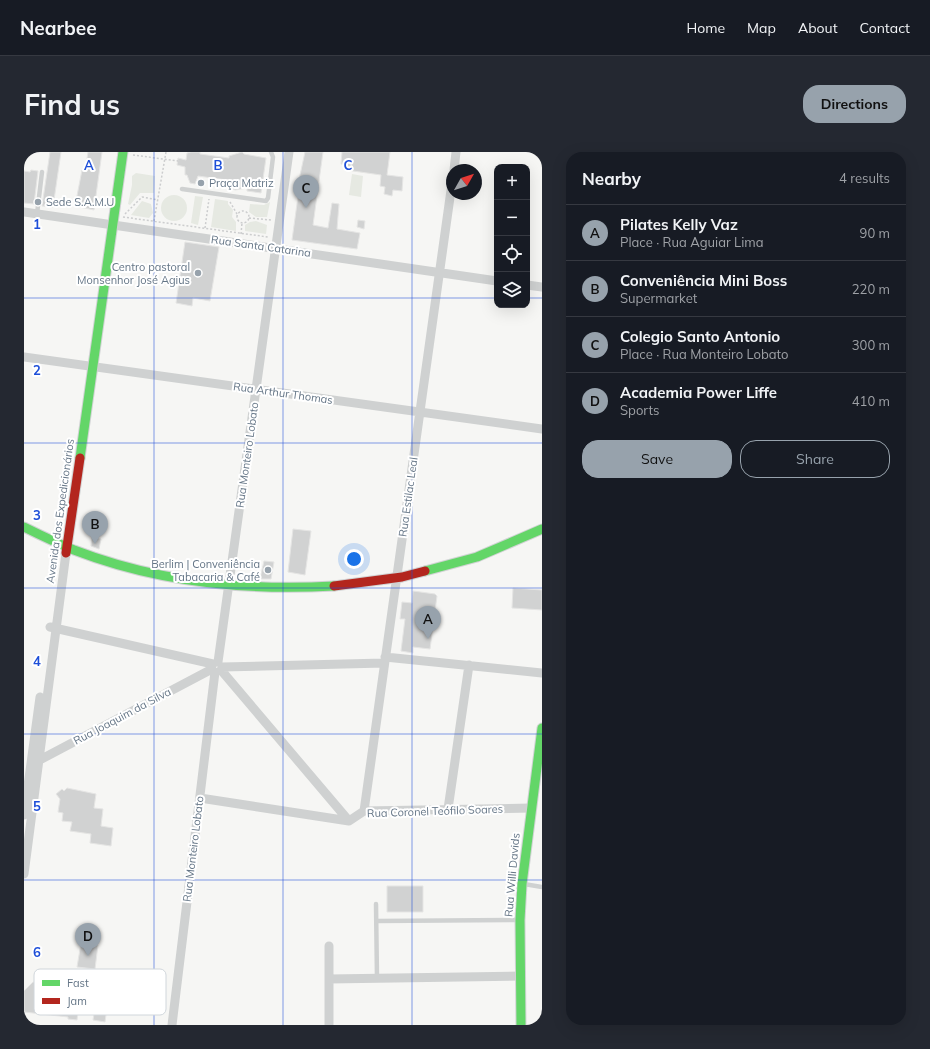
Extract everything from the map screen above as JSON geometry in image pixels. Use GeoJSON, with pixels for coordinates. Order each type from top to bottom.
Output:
{"type":"FeatureCollection","features":[{"type":"Feature","properties":{"kind":"main road","name":"Avenida dos Expedicionários"},"geometry":{"type":"LineString","coordinates":[[64,549],[100,296],[113,226],[122,152]]}},
{"type":"Feature","properties":{"kind":"main road"},"geometry":{"type":"LineString","coordinates":[[24,527],[64,549]]}},
{"type":"Feature","properties":{"kind":"main road"},"geometry":{"type":"LineString","coordinates":[[456,567],[542,529]]}},
{"type":"Feature","properties":{"kind":"main road"},"geometry":{"type":"LineString","coordinates":[[24,534],[64,549],[115,563],[161,579],[228,590],[290,592],[396,582],[456,567],[542,536]]}},
{"type":"Feature","properties":{"kind":"main road","name":"Rua Willi Davids"},"geometry":{"type":"LineString","coordinates":[[521,1025],[520,920],[522,884],[542,728]]}},
{"type":"Feature","properties":{"kind":"street","name":"Rua Monteiro Lobato"},"geometry":{"type":"LineString","coordinates":[[172,1025],[217,667],[277,249],[289,152]]}},
{"type":"Feature","properties":{"kind":"street"},"geometry":{"type":"LineString","coordinates":[[455,164],[456,152]]}},
{"type":"Feature","properties":{"kind":"street","name":"Rua Estilac Leal"},"geometry":{"type":"LineString","coordinates":[[364,811],[450,200]]}},
{"type":"Feature","properties":{"kind":"street","name":"Rua Santa Catarina"},"geometry":{"type":"LineString","coordinates":[[24,212],[494,281]]}},
{"type":"Feature","properties":{"kind":"street"},"geometry":{"type":"LineString","coordinates":[[530,285],[542,287]]}},
{"type":"Feature","properties":{"kind":"street","name":"Rua Arthur Thomas"},"geometry":{"type":"LineString","coordinates":[[24,357],[542,429]]}},
{"type":"Feature","properties":{"kind":"street","name":"Avenida dos Expedicionários"},"geometry":{"type":"LineString","coordinates":[[24,874],[26,833],[52,627],[64,549]]}},
{"type":"Feature","properties":{"kind":"street"},"geometry":{"type":"LineString","coordinates":[[52,627],[217,667],[385,660],[469,665],[542,673]]}},
{"type":"Feature","properties":{"kind":"street"},"geometry":{"type":"LineString","coordinates":[[448,809],[469,665]]}},
{"type":"Feature","properties":{"kind":"street"},"geometry":{"type":"LineString","coordinates":[[217,667],[349,820]]}},
{"type":"Feature","properties":{"kind":"street","name":"Rua Joaquim da Silva"},"geometry":{"type":"LineString","coordinates":[[35,762],[217,667]]}},
{"type":"Feature","properties":{"kind":"street","name":"Avenida dos Expedicionários"},"geometry":{"type":"LineString","coordinates":[[24,815],[35,762]]}},
{"type":"Feature","properties":{"kind":"street"},"geometry":{"type":"LineString","coordinates":[[200,798],[349,820]]}},
{"type":"Feature","properties":{"kind":"street","name":"Rua Coronel Teófilo Soares"},"geometry":{"type":"LineString","coordinates":[[349,820],[364,811],[531,808]]}},
{"type":"Feature","properties":{"kind":"street"},"geometry":{"type":"LineString","coordinates":[[328,946],[329,1025]]}},
{"type":"Feature","properties":{"kind":"street"},"geometry":{"type":"LineString","coordinates":[[329,979],[521,976]]}},
{"type":"Feature","properties":{"kind":"lane"},"geometry":{"type":"LineString","coordinates":[[182,189],[266,201],[268,198],[273,157],[271,152]]}},
{"type":"Feature","properties":{"kind":"lane"},"geometry":{"type":"LineString","coordinates":[[37,214],[42,172]]}},
{"type":"Feature","properties":{"kind":"lane"},"geometry":{"type":"LineString","coordinates":[[522,884],[542,887]]}},
{"type":"Feature","properties":{"kind":"lane"},"geometry":{"type":"LineString","coordinates":[[376,904],[377,979]]}},
{"type":"Feature","properties":{"kind":"lane"},"geometry":{"type":"LineString","coordinates":[[376,921],[520,920]]}},
{"type":"Feature","properties":{"kind":"path"},"geometry":{"type":"LineString","coordinates":[[122,152],[164,160],[178,161]]}},
{"type":"Feature","properties":{"kind":"path"},"geometry":{"type":"LineString","coordinates":[[152,231],[166,152]]}},
{"type":"Feature","properties":{"kind":"path"},"geometry":{"type":"LineString","coordinates":[[204,238],[210,193]]}},
{"type":"Feature","properties":{"kind":"path"},"geometry":{"type":"LineString","coordinates":[[231,196],[230,204],[237,214],[237,220],[242,224]]}},
{"type":"Feature","properties":{"kind":"path"},"geometry":{"type":"LineString","coordinates":[[113,226],[142,197],[158,200]]}},
{"type":"Feature","properties":{"kind":"path"},"geometry":{"type":"LineString","coordinates":[[123,217],[124,209]]}},
{"type":"Feature","properties":{"kind":"path"},"geometry":{"type":"LineString","coordinates":[[237,214],[241,211],[245,211],[249,218]]}},
{"type":"Feature","properties":{"kind":"path"},"geometry":{"type":"LineString","coordinates":[[123,217],[268,237],[269,231]]}},
{"type":"Feature","properties":{"kind":"path"},"geometry":{"type":"LineString","coordinates":[[249,218],[280,221]]}},
{"type":"Feature","properties":{"kind":"path"},"geometry":{"type":"LineString","coordinates":[[242,224],[247,222],[249,218]]}},
{"type":"Feature","properties":{"kind":"path"},"geometry":{"type":"LineString","coordinates":[[270,226],[271,220]]}},
{"type":"Feature","properties":{"kind":"path"},"geometry":{"type":"LineString","coordinates":[[240,243],[242,224]]}},
{"type":"Feature","properties":{"kind":"shaded area"},"geometry":{"type":"Polygon","coordinates":[[[136,173],[155,176],[154,193],[140,193],[130,205],[128,204],[132,185],[132,176],[136,173]]]}},
{"type":"Feature","properties":{"kind":"shaded area"},"geometry":{"type":"Polygon","coordinates":[[[352,174],[363,176],[361,197],[349,195],[352,174]]]}},
{"type":"Feature","properties":{"kind":"shaded area"},"geometry":{"type":"Polygon","coordinates":[[[174,195],[183,199],[187,208],[183,217],[174,221],[165,217],[161,208],[165,199],[174,195]]]}},
{"type":"Feature","properties":{"kind":"shaded area"},"geometry":{"type":"Polygon","coordinates":[[[195,196],[203,197],[198,225],[191,223],[195,196]]]}},
{"type":"Feature","properties":{"kind":"shaded area"},"geometry":{"type":"Polygon","coordinates":[[[215,199],[228,201],[228,204],[233,210],[232,217],[236,222],[236,231],[211,227],[215,199]]]}},
{"type":"Feature","properties":{"kind":"shaded area"},"geometry":{"type":"Polygon","coordinates":[[[142,201],[151,204],[153,213],[149,218],[131,215],[142,201]]]}},
{"type":"Feature","properties":{"kind":"shaded area"},"geometry":{"type":"Polygon","coordinates":[[[270,202],[267,217],[256,217],[249,212],[250,204],[264,205],[270,202]]]}},
{"type":"Feature","properties":{"kind":"shaded area"},"geometry":{"type":"Polygon","coordinates":[[[256,221],[267,225],[266,234],[245,231],[245,225],[256,221]]]}},
{"type":"Feature","properties":{"kind":"building"},"geometry":{"type":"Polygon","coordinates":[[[50,152],[61,152],[53,207],[42,206],[50,152]]]}},
{"type":"Feature","properties":{"kind":"building"},"geometry":{"type":"Polygon","coordinates":[[[88,152],[102,152],[94,210],[75,206],[82,170],[85,171],[88,152]]]}},
{"type":"Feature","properties":{"kind":"building"},"geometry":{"type":"Polygon","coordinates":[[[200,152],[200,154],[229,158],[229,156],[242,152],[244,154],[266,158],[261,193],[247,191],[247,188],[235,190],[231,188],[227,180],[198,176],[195,184],[190,183],[187,175],[185,175],[185,167],[177,165],[178,158],[186,160],[187,153],[200,152]]]}},
{"type":"Feature","properties":{"kind":"building"},"geometry":{"type":"Polygon","coordinates":[[[305,152],[323,152],[313,225],[328,228],[332,203],[339,204],[337,229],[360,233],[357,249],[292,240],[299,189],[297,189],[305,152]]]}},
{"type":"Feature","properties":{"kind":"building"},"geometry":{"type":"Polygon","coordinates":[[[342,152],[390,152],[387,175],[403,177],[402,191],[393,190],[392,196],[384,194],[385,187],[380,186],[381,175],[346,170],[347,165],[341,164],[342,152]]]}},
{"type":"Feature","properties":{"kind":"building"},"geometry":{"type":"Polygon","coordinates":[[[31,170],[38,171],[34,204],[24,203],[24,171],[30,172],[31,170]]]}},
{"type":"Feature","properties":{"kind":"building"},"geometry":{"type":"Polygon","coordinates":[[[358,220],[365,221],[364,229],[357,227],[358,220]]]}},
{"type":"Feature","properties":{"kind":"building","name":"Centro pastoral Monsenhor José Agius"},"geometry":{"type":"Polygon","coordinates":[[[185,242],[219,247],[210,301],[193,298],[192,306],[176,303],[185,242]]]}},
{"type":"Feature","properties":{"kind":"building"},"geometry":{"type":"Polygon","coordinates":[[[293,529],[311,531],[305,575],[288,572],[293,529]]]}},
{"type":"Feature","properties":{"kind":"building"},"geometry":{"type":"Polygon","coordinates":[[[92,537],[101,539],[99,549],[91,546],[92,537]]]}},
{"type":"Feature","properties":{"kind":"building"},"geometry":{"type":"Polygon","coordinates":[[[264,561],[274,562],[271,579],[260,579],[264,561]]]}},
{"type":"Feature","properties":{"kind":"building"},"geometry":{"type":"Polygon","coordinates":[[[513,588],[542,590],[542,610],[512,608],[513,588]]]}},
{"type":"Feature","properties":{"kind":"building"},"geometry":{"type":"Polygon","coordinates":[[[413,591],[435,594],[437,596],[430,649],[413,647],[413,653],[401,651],[405,619],[400,619],[402,602],[412,603],[413,591]]]}},
{"type":"Feature","properties":{"kind":"building"},"geometry":{"type":"Polygon","coordinates":[[[67,788],[96,794],[94,808],[103,809],[101,826],[113,828],[111,846],[90,843],[91,834],[70,831],[72,822],[62,821],[63,813],[58,812],[60,799],[56,794],[62,789],[64,791],[67,788]]]}},
{"type":"Feature","properties":{"kind":"building"},"geometry":{"type":"Polygon","coordinates":[[[387,886],[423,886],[423,912],[387,912],[387,886]]]}},
{"type":"Feature","properties":{"kind":"building"},"geometry":{"type":"Polygon","coordinates":[[[81,943],[98,945],[95,969],[77,967],[81,943]]]}},
{"type":"Feature","properties":{"kind":"building"},"geometry":{"type":"Polygon","coordinates":[[[34,982],[34,1013],[24,1012],[24,991],[34,982]]]}},
{"type":"Feature","properties":{"kind":"building"},"geometry":{"type":"Polygon","coordinates":[[[50,1015],[78,1015],[77,1020],[68,1019],[68,1017],[50,1015]]]}},
{"type":"Feature","properties":{"kind":"building"},"geometry":{"type":"Polygon","coordinates":[[[94,1015],[106,1015],[105,1022],[93,1020],[94,1015]]]}},
{"type":"Feature","properties":{"kind":"traffic: fast"},"geometry":{"type":"LineString","coordinates":[[80,458],[123,152]]}},
{"type":"Feature","properties":{"kind":"traffic: fast"},"geometry":{"type":"LineString","coordinates":[[24,527],[74,550],[105,561],[169,577],[202,582],[268,587],[334,586]]}},
{"type":"Feature","properties":{"kind":"traffic: fast"},"geometry":{"type":"LineString","coordinates":[[425,571],[477,557],[542,529]]}},
{"type":"Feature","properties":{"kind":"traffic: fast"},"geometry":{"type":"LineString","coordinates":[[521,1025],[520,920],[522,884],[542,728]]}},
{"type":"Feature","properties":{"kind":"traffic: jam"},"geometry":{"type":"LineString","coordinates":[[66,553],[80,458]]}},
{"type":"Feature","properties":{"kind":"traffic: jam"},"geometry":{"type":"LineString","coordinates":[[334,586],[402,577],[425,571]]}},
{"type":"Feature","properties":{"kind":"place","name":"Praça Matriz"},"geometry":{"type":"Point","coordinates":[201,183]}},
{"type":"Feature","properties":{"kind":"place","name":"Sede S.A.M.U"},"geometry":{"type":"Point","coordinates":[38,202]}},
{"type":"Feature","properties":{"kind":"place","name":"Colegio Santo Antonio"},"geometry":{"type":"Point","coordinates":[306,208]}},
{"type":"Feature","properties":{"kind":"place","name":"Centro pastoral Monsenhor José Agius"},"geometry":{"type":"Point","coordinates":[198,273]}},
{"type":"Feature","properties":{"kind":"place","name":"Conveniência Mini Boss"},"geometry":{"type":"Point","coordinates":[95,544]}},
{"type":"Feature","properties":{"kind":"place","name":"Berlim | Conveniência Tabacaria & Café"},"geometry":{"type":"Point","coordinates":[268,570]}},
{"type":"Feature","properties":{"kind":"place","name":"Pilates Kelly Vaz"},"geometry":{"type":"Point","coordinates":[428,639]}},
{"type":"Feature","properties":{"kind":"place","name":"Academia Power Liffe"},"geometry":{"type":"Point","coordinates":[88,956]}}]}
